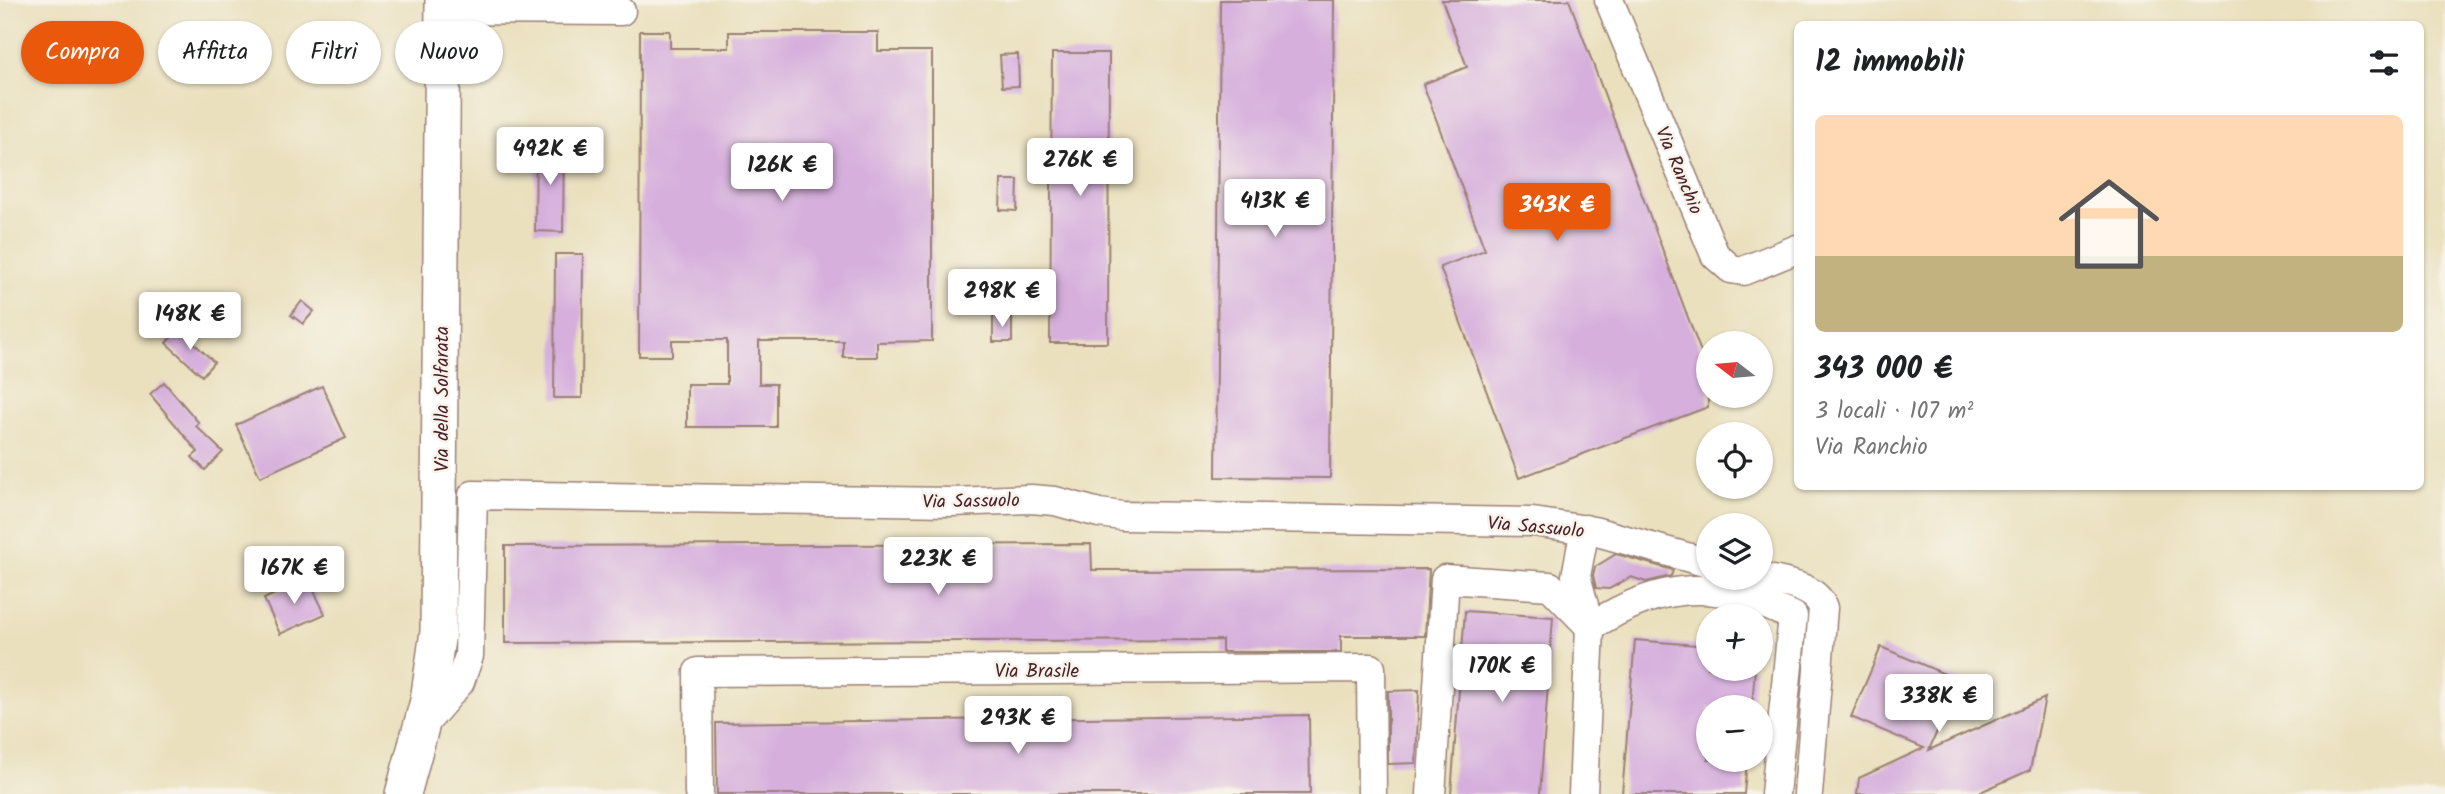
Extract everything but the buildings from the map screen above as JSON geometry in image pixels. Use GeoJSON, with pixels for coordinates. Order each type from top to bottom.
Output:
{"type":"FeatureCollection","features":[{"type":"Feature","properties":{"kind":"main road","name":"Via della Solfarata"},"geometry":{"type":"LineString","coordinates":[[402,794],[423,725],[433,677],[438,632],[443,5]]}},
{"type":"Feature","properties":{"kind":"street","name":"Via Ranchio"},"geometry":{"type":"LineString","coordinates":[[1609,0],[1715,255],[1731,269],[1743,271],[1794,250]]}},
{"type":"Feature","properties":{"kind":"street"},"geometry":{"type":"LineString","coordinates":[[443,5],[621,11]]}},
{"type":"Feature","properties":{"kind":"street","name":"Via Sassuolo"},"geometry":{"type":"LineString","coordinates":[[423,725],[460,682],[469,656],[473,495],[951,502],[1031,499],[1055,501],[1122,516],[1533,522],[1585,529],[1696,560]]}},
{"type":"Feature","properties":{"kind":"street"},"geometry":{"type":"LineString","coordinates":[[1583,794],[1590,627],[1576,576],[1585,529]]}},
{"type":"Feature","properties":{"kind":"street"},"geometry":{"type":"LineString","coordinates":[[1431,794],[1445,579],[1550,586],[1590,627]]}},
{"type":"Feature","properties":{"kind":"street"},"geometry":{"type":"LineString","coordinates":[[1773,581],[1811,592],[1819,598],[1823,608],[1808,794]]}},
{"type":"Feature","properties":{"kind":"street"},"geometry":{"type":"LineString","coordinates":[[1590,627],[1620,609],[1688,589],[1740,596],[1793,616],[1775,794]]}},
{"type":"Feature","properties":{"kind":"street","name":"Via Brasile"},"geometry":{"type":"LineString","coordinates":[[699,794],[698,672],[1371,668],[1371,794]]}}]}
